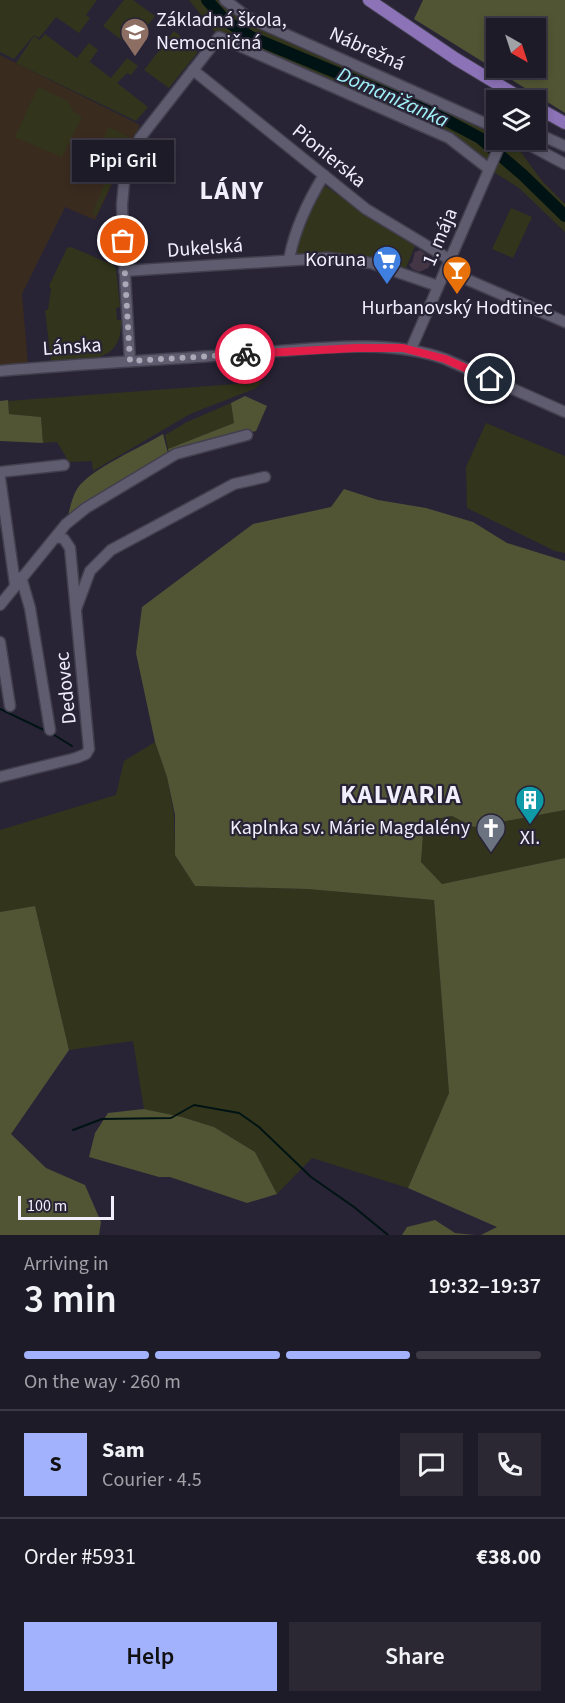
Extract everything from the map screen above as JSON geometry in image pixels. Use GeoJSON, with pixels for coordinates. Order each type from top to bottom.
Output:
{"type":"FeatureCollection","features":[{"type":"Feature","properties":{"kind":"main road"},"geometry":{"type":"LineString","coordinates":[[369,0],[456,59],[507,90]]}},
{"type":"Feature","properties":{"kind":"main road"},"geometry":{"type":"LineString","coordinates":[[546,113],[565,123]]}},
{"type":"Feature","properties":{"kind":"street","name":"Nábrežná"},"geometry":{"type":"LineString","coordinates":[[225,0],[249,18],[486,124]]}},
{"type":"Feature","properties":{"kind":"street"},"geometry":{"type":"LineString","coordinates":[[130,361],[122,204],[125,173],[140,138],[219,37],[449,138],[489,169]]}},
{"type":"Feature","properties":{"kind":"street","name":"Pionierska"},"geometry":{"type":"LineString","coordinates":[[193,70],[322,178],[366,209],[449,259]]}},
{"type":"Feature","properties":{"kind":"street"},"geometry":{"type":"LineString","coordinates":[[546,137],[565,146]]}},
{"type":"Feature","properties":{"kind":"street","name":"1. mája"},"geometry":{"type":"LineString","coordinates":[[411,349],[497,150]]}},
{"type":"Feature","properties":{"kind":"street"},"geometry":{"type":"LineString","coordinates":[[539,150],[565,164]]}},
{"type":"Feature","properties":{"kind":"street"},"geometry":{"type":"LineString","coordinates":[[289,260],[292,243],[322,178]]}},
{"type":"Feature","properties":{"kind":"street","name":"Dukelská"},"geometry":{"type":"LineString","coordinates":[[124,265],[137,270],[328,258],[357,260],[438,286]]}},
{"type":"Feature","properties":{"kind":"street"},"geometry":{"type":"LineString","coordinates":[[445,270],[565,322]]}},
{"type":"Feature","properties":{"kind":"street","name":"Lánska"},"geometry":{"type":"LineString","coordinates":[[0,371],[356,348],[411,349],[445,359],[565,412]]}},
{"type":"Feature","properties":{"kind":"street"},"geometry":{"type":"LineString","coordinates":[[0,605],[18,581],[77,515],[146,470],[176,454],[247,435]]}},
{"type":"Feature","properties":{"kind":"street"},"geometry":{"type":"LineString","coordinates":[[0,472],[64,465]]}},
{"type":"Feature","properties":{"kind":"street"},"geometry":{"type":"LineString","coordinates":[[76,609],[90,571],[111,550],[234,484],[265,477]]}},
{"type":"Feature","properties":{"kind":"street","name":"Dedovec"},"geometry":{"type":"LineString","coordinates":[[0,478],[18,581],[30,608],[50,730]]}},
{"type":"Feature","properties":{"kind":"street","name":"Dedovec"},"geometry":{"type":"LineString","coordinates":[[0,777],[76,758],[86,754],[89,750],[68,529],[77,515]]}},
{"type":"Feature","properties":{"kind":"street"},"geometry":{"type":"LineString","coordinates":[[56,537],[64,539],[70,548]]}},
{"type":"Feature","properties":{"kind":"street"},"geometry":{"type":"LineString","coordinates":[[0,642],[10,706]]}},
{"type":"Feature","properties":{"kind":"shaded area"},"geometry":{"type":"Polygon","coordinates":[[[0,55],[140,125],[95,220],[65,207],[22,294],[28,365],[0,368],[0,55]]]}},
{"type":"Feature","properties":{"kind":"green space"},"geometry":{"type":"Polygon","coordinates":[[[0,0],[97,0],[86,15],[90,18],[79,33],[56,17],[39,38],[34,35],[14,59],[0,52],[0,0]]]}},
{"type":"Feature","properties":{"kind":"green space"},"geometry":{"type":"Polygon","coordinates":[[[124,0],[133,0],[155,16],[131,47],[103,26],[124,0]]]}},
{"type":"Feature","properties":{"kind":"green space"},"geometry":{"type":"Polygon","coordinates":[[[189,0],[225,0],[236,11],[486,124],[486,150],[493,150],[486,166],[449,138],[219,37],[189,0]]]}},
{"type":"Feature","properties":{"kind":"green space"},"geometry":{"type":"Polygon","coordinates":[[[423,0],[565,0],[565,113],[546,101],[546,90],[528,90],[509,78],[546,78],[546,18],[486,18],[486,64],[414,19],[423,0]]]}},
{"type":"Feature","properties":{"kind":"green space"},"geometry":{"type":"Polygon","coordinates":[[[174,31],[196,48],[197,53],[169,88],[144,70],[174,31]]]}},
{"type":"Feature","properties":{"kind":"green space"},"geometry":{"type":"Polygon","coordinates":[[[45,34],[77,58],[89,43],[98,50],[88,64],[90,62],[111,78],[127,58],[138,66],[131,75],[127,73],[117,83],[148,107],[136,121],[16,63],[34,36],[40,40],[45,34]]]}},
{"type":"Feature","properties":{"kind":"green space"},"geometry":{"type":"Polygon","coordinates":[[[38,87],[68,101],[73,111],[82,117],[62,157],[15,137],[38,87]]]}},
{"type":"Feature","properties":{"kind":"green space"},"geometry":{"type":"Polygon","coordinates":[[[109,127],[132,139],[96,216],[92,214],[106,181],[88,172],[109,127]]]}},
{"type":"Feature","properties":{"kind":"green space"},"geometry":{"type":"Polygon","coordinates":[[[501,150],[519,150],[542,181],[565,204],[565,232],[519,188],[492,171],[501,150]]]}},
{"type":"Feature","properties":{"kind":"green space"},"geometry":{"type":"Polygon","coordinates":[[[322,184],[415,246],[405,270],[298,257],[294,254],[295,242],[322,184]]]}},
{"type":"Feature","properties":{"kind":"green space"},"geometry":{"type":"Polygon","coordinates":[[[511,208],[532,217],[513,258],[492,249],[511,208]]]}},
{"type":"Feature","properties":{"kind":"green space"},"geometry":{"type":"Polygon","coordinates":[[[71,247],[113,265],[116,269],[120,307],[116,308],[117,320],[121,320],[120,335],[116,346],[99,357],[51,361],[45,310],[48,310],[51,289],[49,286],[67,248],[71,247]]]}},
{"type":"Feature","properties":{"kind":"green space"},"geometry":{"type":"Polygon","coordinates":[[[266,379],[254,389],[190,414],[93,471],[92,461],[69,462],[57,442],[43,443],[41,417],[9,414],[8,401],[261,382],[266,379]]]}},
{"type":"Feature","properties":{"kind":"green space"},"geometry":{"type":"Polygon","coordinates":[[[245,396],[267,406],[256,431],[175,451],[170,455],[168,449],[234,423],[231,403],[245,396]]]}},
{"type":"Feature","properties":{"kind":"green space"},"geometry":{"type":"Polygon","coordinates":[[[8,400],[9,414],[41,417],[43,443],[0,441],[0,401],[8,400]]]}},
{"type":"Feature","properties":{"kind":"green space"},"geometry":{"type":"Polygon","coordinates":[[[231,403],[234,423],[168,449],[165,435],[187,422],[231,403]]]}},
{"type":"Feature","properties":{"kind":"green space"},"geometry":{"type":"Polygon","coordinates":[[[486,423],[565,456],[565,553],[555,551],[467,508],[466,467],[486,423]]]}},
{"type":"Feature","properties":{"kind":"green space"},"geometry":{"type":"Polygon","coordinates":[[[163,434],[169,457],[66,524],[73,497],[84,481],[104,466],[163,434]]]}},
{"type":"Feature","properties":{"kind":"green space"},"geometry":{"type":"Polygon","coordinates":[[[344,489],[378,500],[426,508],[473,522],[507,543],[565,561],[565,810],[474,827],[452,816],[424,821],[421,862],[442,884],[565,858],[565,1235],[481,1235],[497,1227],[408,1188],[449,1093],[434,900],[307,889],[195,886],[175,855],[175,815],[167,777],[155,742],[136,653],[142,607],[253,524],[331,507],[344,489]]]}},
{"type":"Feature","properties":{"kind":"green space"},"geometry":{"type":"Polygon","coordinates":[[[155,742],[167,777],[174,815],[175,855],[195,886],[307,889],[434,900],[449,1093],[408,1188],[312,1158],[277,1194],[255,1152],[214,1127],[144,1109],[133,1041],[69,1050],[35,906],[0,912],[0,830],[116,795],[124,761],[155,742]]]}},
{"type":"Feature","properties":{"kind":"green space"},"geometry":{"type":"Polygon","coordinates":[[[565,810],[565,858],[442,884],[421,862],[424,821],[452,816],[474,827],[565,810]]]}},
{"type":"Feature","properties":{"kind":"green space"},"geometry":{"type":"Polygon","coordinates":[[[35,906],[69,1050],[11,1134],[46,1168],[85,1185],[101,1222],[99,1235],[0,1235],[0,912],[35,906]]]}},
{"type":"Feature","properties":{"kind":"green space"},"geometry":{"type":"Polygon","coordinates":[[[144,1109],[214,1127],[255,1152],[277,1194],[247,1203],[170,1177],[159,1177],[89,1157],[95,1133],[108,1113],[144,1109]]]}},
{"type":"Feature","properties":{"kind":"green space"},"geometry":{"type":"Polygon","coordinates":[[[435,1220],[455,1233],[475,1235],[402,1235],[407,1227],[435,1220]]]}},
{"type":"Feature","properties":{"kind":"building"},"geometry":{"type":"Polygon","coordinates":[[[420,250],[430,257],[431,263],[428,268],[419,272],[412,269],[409,264],[412,263],[415,252],[420,250]]]}},
{"type":"Feature","properties":{"kind":"waterway","name":"Domanižanka"},"geometry":{"type":"LineString","coordinates":[[207,0],[225,20],[251,37],[433,113],[480,138],[523,175],[565,216]]}},
{"type":"Feature","properties":{"kind":"waterway"},"geometry":{"type":"LineString","coordinates":[[0,709],[46,731]]}},
{"type":"Feature","properties":{"kind":"waterway"},"geometry":{"type":"LineString","coordinates":[[51,733],[72,746]]}},
{"type":"Feature","properties":{"kind":"waterway"},"geometry":{"type":"LineString","coordinates":[[73,1130],[102,1119],[171,1118],[194,1105],[239,1113],[259,1127],[311,1177],[354,1207],[388,1235]]}},
{"type":"Feature","properties":{"kind":"way so far"},"geometry":{"type":"LineString","coordinates":[[123,241],[130,361],[245,354]]}},
{"type":"Feature","properties":{"kind":"place","name":"Základná škola, Nemocničná"},"geometry":{"type":"Point","coordinates":[135,58]}},
{"type":"Feature","properties":{"kind":"place","name":"Pipi Gril"},"geometry":{"type":"Point","coordinates":[123,241]}},
{"type":"Feature","properties":{"kind":"place","name":"Koruna"},"geometry":{"type":"Point","coordinates":[387,286]}},
{"type":"Feature","properties":{"kind":"place","name":"Hurbanovský Hodtinec"},"geometry":{"type":"Point","coordinates":[457,296]}},
{"type":"Feature","properties":{"kind":"place","name":"XI."},"geometry":{"type":"Point","coordinates":[530,826]}},
{"type":"Feature","properties":{"kind":"place","name":"Kaplnka sv. Márie Magdalény"},"geometry":{"type":"Point","coordinates":[491,854]}},
{"type":"Feature","properties":{"kind":"district","name":"LÁNY"},"geometry":{"type":"Point","coordinates":[232,190]}},
{"type":"Feature","properties":{"kind":"district","name":"KALVARIA"},"geometry":{"type":"Point","coordinates":[401,794]}},
{"type":"Feature","properties":{"kind":"route"},"geometry":{"type":"LineString","coordinates":[[245,354],[378,347],[403,348],[445,359],[490,379]]}}]}
